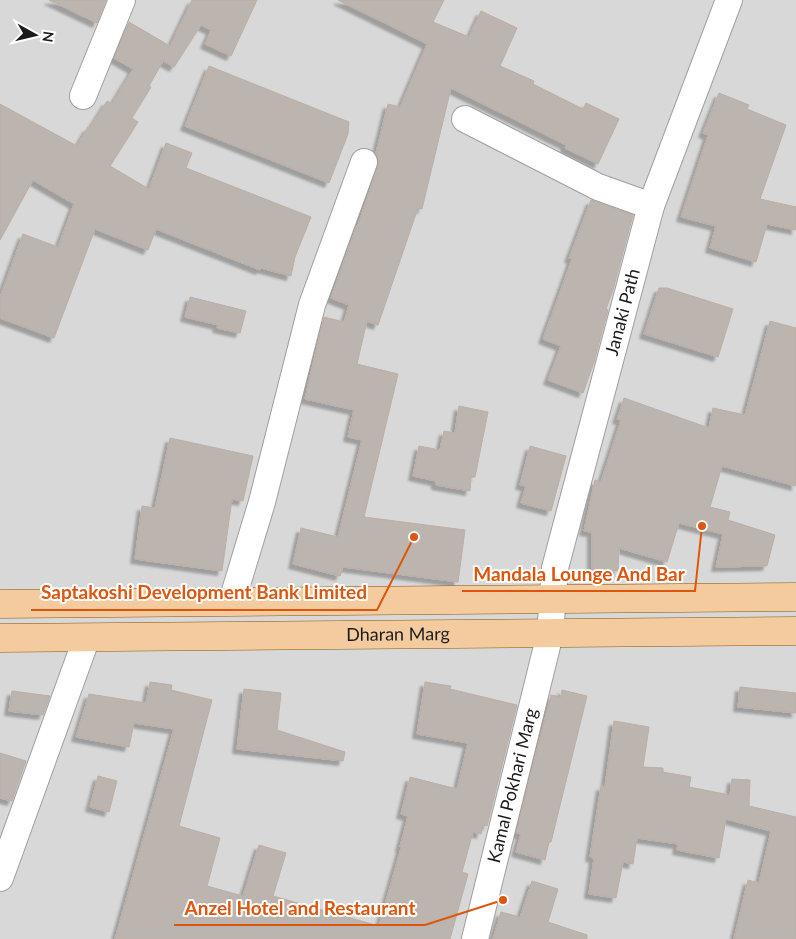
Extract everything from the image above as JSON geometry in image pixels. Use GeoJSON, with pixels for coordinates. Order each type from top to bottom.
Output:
{"type":"FeatureCollection","features":[{"type":"Feature","properties":{"kind":"main road","name":"Dharan Marg"},"geometry":{"type":"LineString","coordinates":[[0,604],[796,597]]}},
{"type":"Feature","properties":{"kind":"main road","name":"Dharan Marg"},"geometry":{"type":"LineString","coordinates":[[0,638],[796,631]]}},
{"type":"Feature","properties":{"kind":"street"},"geometry":{"type":"LineString","coordinates":[[83,96],[122,0]]}},
{"type":"Feature","properties":{"kind":"street","name":"Janaki Path"},"geometry":{"type":"LineString","coordinates":[[550,634],[555,568],[652,206],[729,0]]}},
{"type":"Feature","properties":{"kind":"street"},"geometry":{"type":"LineString","coordinates":[[465,119],[598,187],[652,206]]}},
{"type":"Feature","properties":{"kind":"street"},"geometry":{"type":"LineString","coordinates":[[232,601],[262,502],[312,305],[364,162]]}},
{"type":"Feature","properties":{"kind":"street","name":"Kamal Pokhari Marg"},"geometry":{"type":"LineString","coordinates":[[475,939],[550,634]]}},
{"type":"Feature","properties":{"kind":"street"},"geometry":{"type":"LineString","coordinates":[[0,878],[87,637]]}},
{"type":"Feature","properties":{"kind":"shaded area"},"geometry":{"type":"Polygon","coordinates":[[[0,0],[796,0],[796,939],[0,939],[0,0]]]}},
{"type":"Feature","properties":{"kind":"building"},"geometry":{"type":"Polygon","coordinates":[[[49,0],[106,0],[97,23],[49,0]]]}},
{"type":"Feature","properties":{"kind":"building"},"geometry":{"type":"Polygon","coordinates":[[[192,0],[257,0],[231,56],[205,44],[211,30],[201,25],[174,67],[163,61],[149,86],[151,87],[132,118],[138,122],[110,166],[149,189],[166,143],[192,153],[186,168],[311,217],[295,257],[291,276],[261,268],[260,270],[156,229],[148,250],[95,229],[54,338],[0,318],[0,297],[23,234],[58,247],[74,204],[33,180],[0,240],[0,104],[77,146],[107,101],[112,104],[133,69],[114,58],[129,22],[170,46],[192,0]]]}},
{"type":"Feature","properties":{"kind":"building"},"geometry":{"type":"Polygon","coordinates":[[[338,0],[444,0],[433,22],[469,37],[481,11],[517,28],[500,66],[534,81],[533,84],[583,109],[586,103],[619,119],[598,164],[565,148],[566,145],[451,88],[422,209],[418,208],[378,325],[367,321],[357,364],[398,374],[364,517],[465,530],[458,582],[343,567],[340,576],[293,564],[301,528],[338,537],[362,440],[348,437],[354,410],[305,399],[324,317],[344,322],[349,305],[331,298],[378,167],[379,160],[376,153],[388,104],[400,107],[427,44],[338,0]]]}},
{"type":"Feature","properties":{"kind":"building"},"geometry":{"type":"Polygon","coordinates":[[[209,66],[349,122],[348,134],[329,183],[185,126],[209,66]]]}},
{"type":"Feature","properties":{"kind":"building"},"geometry":{"type":"Polygon","coordinates":[[[719,93],[749,105],[747,109],[786,125],[760,199],[796,207],[796,230],[767,224],[756,262],[710,248],[716,226],[681,217],[708,135],[703,133],[719,93]]]}},
{"type":"Feature","properties":{"kind":"building"},"geometry":{"type":"Polygon","coordinates":[[[591,200],[633,215],[606,309],[608,310],[594,362],[583,393],[548,380],[561,346],[543,339],[572,259],[569,258],[591,200]]]}},
{"type":"Feature","properties":{"kind":"building"},"geometry":{"type":"Polygon","coordinates":[[[659,288],[667,288],[733,309],[718,357],[644,334],[659,288]]]}},
{"type":"Feature","properties":{"kind":"building"},"geometry":{"type":"Polygon","coordinates":[[[190,297],[246,311],[240,333],[217,328],[218,325],[185,317],[190,297]]]}},
{"type":"Feature","properties":{"kind":"building"},"geometry":{"type":"Polygon","coordinates":[[[770,321],[796,328],[796,486],[722,466],[710,507],[730,512],[728,520],[775,535],[767,566],[716,567],[723,534],[679,523],[667,562],[619,548],[618,571],[592,570],[592,532],[584,531],[595,480],[601,482],[621,420],[617,419],[624,398],[709,428],[713,408],[745,415],[770,321]]]}},
{"type":"Feature","properties":{"kind":"building"},"geometry":{"type":"Polygon","coordinates":[[[459,406],[488,412],[475,477],[471,477],[470,491],[436,485],[436,481],[413,476],[419,446],[440,450],[444,431],[455,433],[459,406]]]}},
{"type":"Feature","properties":{"kind":"building"},"geometry":{"type":"Polygon","coordinates":[[[170,438],[253,456],[243,501],[232,499],[222,571],[135,559],[142,506],[155,508],[170,438]]]}},
{"type":"Feature","properties":{"kind":"building"},"geometry":{"type":"Polygon","coordinates":[[[530,446],[566,456],[551,511],[521,503],[526,486],[520,485],[530,446]]]}},
{"type":"Feature","properties":{"kind":"building"},"geometry":{"type":"Polygon","coordinates":[[[150,682],[172,685],[171,690],[212,700],[179,826],[220,838],[207,886],[243,896],[259,845],[286,853],[273,896],[379,926],[408,816],[401,814],[410,777],[457,789],[468,743],[417,734],[425,682],[451,686],[450,689],[517,705],[487,826],[483,825],[481,834],[473,832],[462,872],[468,874],[450,939],[115,939],[174,729],[134,723],[129,747],[76,737],[89,694],[146,703],[150,682]]]}},
{"type":"Feature","properties":{"kind":"building"},"geometry":{"type":"Polygon","coordinates":[[[740,687],[796,693],[796,713],[738,707],[740,687]]]}},
{"type":"Feature","properties":{"kind":"building"},"geometry":{"type":"Polygon","coordinates":[[[244,689],[281,693],[277,730],[345,752],[343,761],[237,749],[244,689]]]}},
{"type":"Feature","properties":{"kind":"building"},"geometry":{"type":"Polygon","coordinates":[[[562,690],[587,696],[545,860],[516,852],[521,834],[516,833],[551,695],[561,697],[562,690]]]}},
{"type":"Feature","properties":{"kind":"building"},"geometry":{"type":"Polygon","coordinates":[[[12,691],[50,696],[43,715],[9,711],[12,691]]]}},
{"type":"Feature","properties":{"kind":"building"},"geometry":{"type":"Polygon","coordinates":[[[614,721],[649,727],[643,767],[663,768],[663,772],[691,777],[689,787],[730,795],[732,779],[750,780],[749,806],[796,817],[796,939],[734,939],[748,880],[759,883],[771,831],[726,819],[719,858],[677,850],[678,844],[637,838],[633,864],[623,862],[616,898],[589,894],[594,858],[590,857],[601,786],[605,787],[614,721]]]}},
{"type":"Feature","properties":{"kind":"building"},"geometry":{"type":"Polygon","coordinates":[[[0,753],[26,761],[12,801],[0,798],[0,753]]]}},
{"type":"Feature","properties":{"kind":"building"},"geometry":{"type":"Polygon","coordinates":[[[98,776],[117,781],[109,812],[90,807],[98,776]]]}},
{"type":"Feature","properties":{"kind":"building"},"geometry":{"type":"Polygon","coordinates":[[[532,881],[558,889],[548,922],[587,935],[587,939],[493,939],[501,912],[520,917],[532,881]]]}},
{"type":"Feature","properties":{"kind":"place","name":"Mandala Lounge And Bar"},"geometry":{"type":"Point","coordinates":[702,526]}},
{"type":"Feature","properties":{"kind":"place","name":"Saptakoshi Development Bank Limited"},"geometry":{"type":"Point","coordinates":[414,537]}},
{"type":"Feature","properties":{"kind":"place","name":"Anzel Hotel and Restaurant"},"geometry":{"type":"Point","coordinates":[503,900]}}]}
